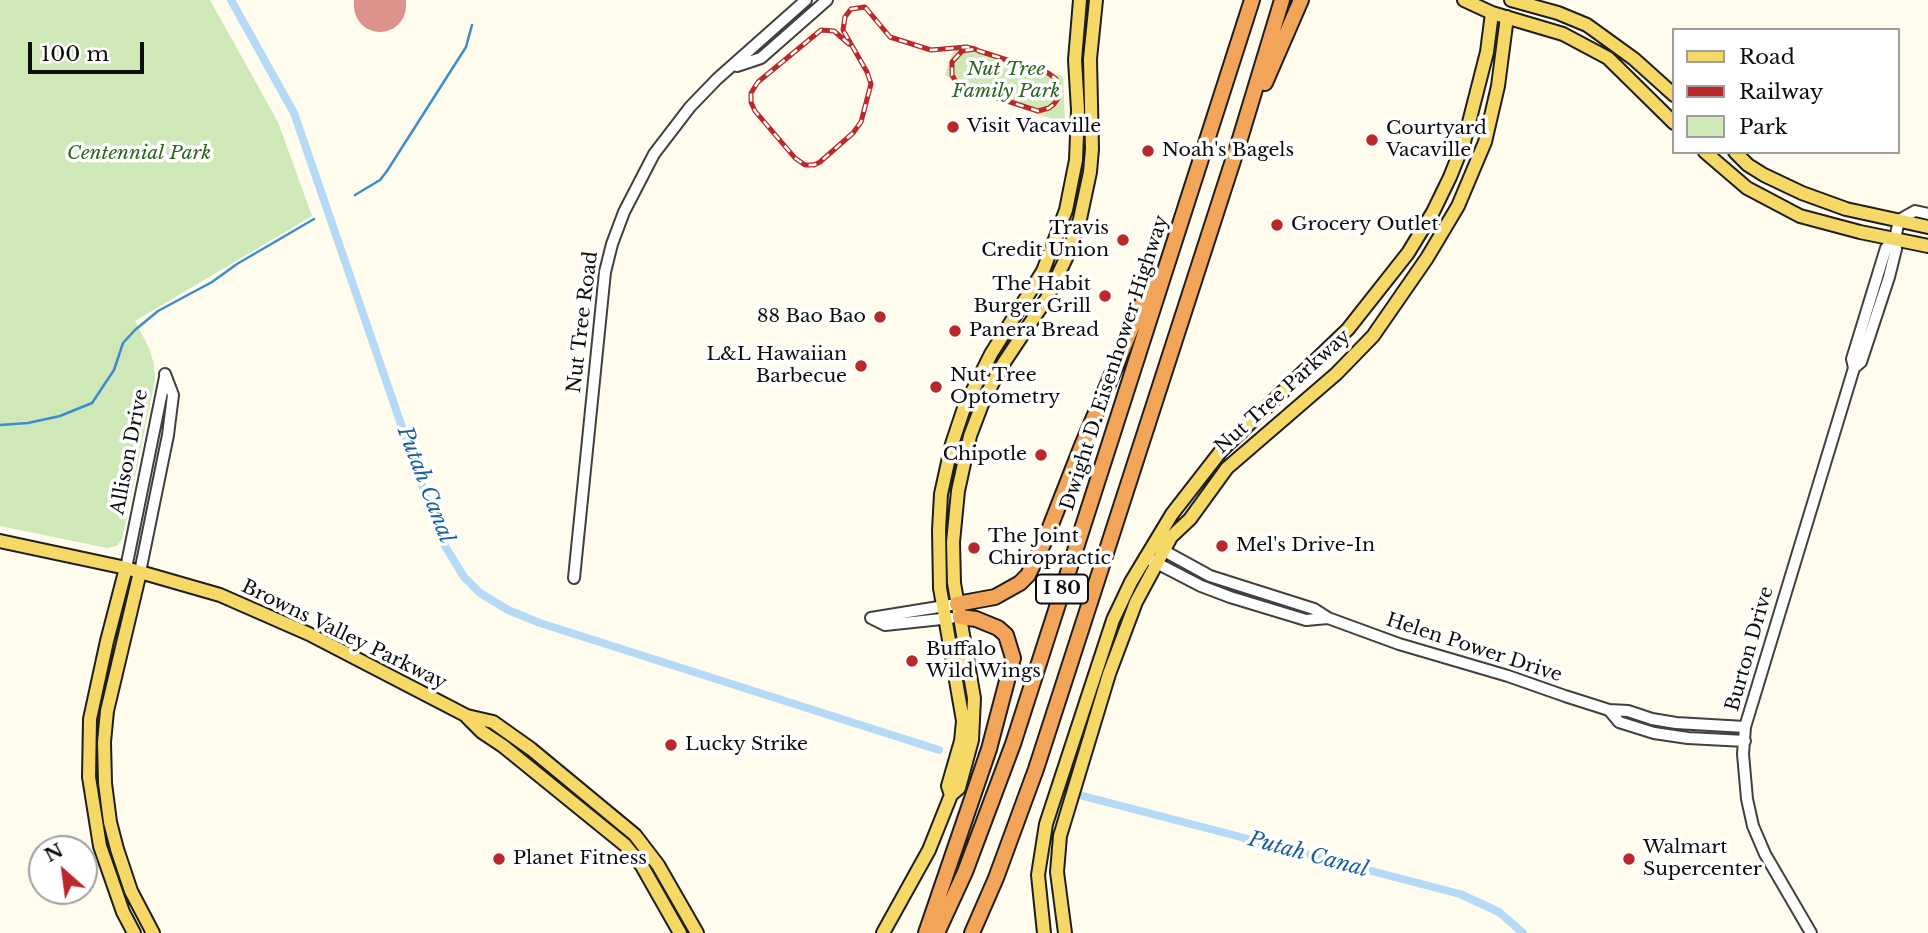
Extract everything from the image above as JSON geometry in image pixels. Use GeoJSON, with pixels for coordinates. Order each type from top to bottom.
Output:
{"type":"FeatureCollection","features":[{"type":"Feature","properties":{"kind":"highway","name":"Dwight D. Eisenhower Highway"},"geometry":{"type":"LineString","coordinates":[[937,933],[965,872],[1013,744],[1252,0]]}},
{"type":"Feature","properties":{"kind":"highway","name":"I 80"},"geometry":{"type":"LineString","coordinates":[[972,933],[1037,769],[1239,142],[1282,0]]}},
{"type":"Feature","properties":{"kind":"highway"},"geometry":{"type":"LineString","coordinates":[[1239,142],[1301,0]]}},
{"type":"Feature","properties":{"kind":"highway"},"geometry":{"type":"LineString","coordinates":[[951,612],[995,597],[1020,583],[1028,575],[1045,540],[1143,301],[1175,241]]}},
{"type":"Feature","properties":{"kind":"highway"},"geometry":{"type":"LineString","coordinates":[[926,933],[986,759],[1013,657],[1006,635],[998,628],[951,612]]}},
{"type":"Feature","properties":{"kind":"main road"},"geometry":{"type":"LineString","coordinates":[[883,933],[929,850],[951,795],[959,788],[970,748],[974,698],[938,567],[942,494],[956,428],[978,379],[1024,304],[1051,253],[1071,188],[1077,139],[1075,60],[1080,0]]}},
{"type":"Feature","properties":{"kind":"main road"},"geometry":{"type":"LineString","coordinates":[[951,612],[954,521],[968,443],[984,399],[1046,298],[1063,264],[1080,219],[1092,149],[1090,59],[1096,0]]}},
{"type":"Feature","properties":{"kind":"main road"},"geometry":{"type":"LineString","coordinates":[[1464,0],[1493,6],[1507,17],[1563,34],[1608,58],[1672,121]]}},
{"type":"Feature","properties":{"kind":"main road"},"geometry":{"type":"LineString","coordinates":[[1510,0],[1558,13],[1587,25],[1634,59],[1672,93]]}},
{"type":"Feature","properties":{"kind":"main road","name":"Nut Tree Parkway"},"geometry":{"type":"LineString","coordinates":[[1044,933],[1038,875],[1046,824],[1113,620],[1151,560],[1172,514],[1222,451],[1348,328],[1408,253],[1433,212],[1464,142],[1487,52],[1493,6]]}},
{"type":"Feature","properties":{"kind":"main road","name":"Nut Tree Parkway"},"geometry":{"type":"LineString","coordinates":[[1158,547],[1191,519],[1227,468],[1336,374],[1373,336],[1427,258],[1458,206],[1485,142],[1498,86],[1507,17]]}},
{"type":"Feature","properties":{"kind":"main road"},"geometry":{"type":"LineString","coordinates":[[1707,154],[1747,188],[1800,216],[1928,246]]}},
{"type":"Feature","properties":{"kind":"main road"},"geometry":{"type":"LineString","coordinates":[[1737,154],[1764,175],[1802,193],[1846,209],[1928,227]]}},
{"type":"Feature","properties":{"kind":"main road"},"geometry":{"type":"LineString","coordinates":[[994,380],[990,373],[992,367],[1024,316],[1024,304]]}},
{"type":"Feature","properties":{"kind":"main road"},"geometry":{"type":"LineString","coordinates":[[968,443],[965,429],[981,387],[978,379]]}},
{"type":"Feature","properties":{"kind":"main road","name":"Browns Valley Parkway"},"geometry":{"type":"LineString","coordinates":[[0,541],[126,568],[220,595],[309,634],[467,716],[493,722],[546,761],[644,845],[697,933]]}},
{"type":"Feature","properties":{"kind":"main road","name":"Nut Tree Parkway"},"geometry":{"type":"LineString","coordinates":[[1065,933],[1058,896],[1058,856],[1068,806],[1124,631],[1151,560]]}},
{"type":"Feature","properties":{"kind":"main road","name":"Allison Drive"},"geometry":{"type":"LineString","coordinates":[[126,568],[90,719],[89,777],[100,846],[123,912],[134,933]]}},
{"type":"Feature","properties":{"kind":"main road","name":"Allison Drive"},"geometry":{"type":"LineString","coordinates":[[140,572],[107,711],[104,742],[105,783],[117,849],[131,891],[153,933]]}},
{"type":"Feature","properties":{"kind":"main road","name":"Browns Valley Parkway"},"geometry":{"type":"LineString","coordinates":[[467,716],[482,732],[595,819],[631,851],[680,933]]}},
{"type":"Feature","properties":{"kind":"main road"},"geometry":{"type":"LineString","coordinates":[[499,743],[506,740],[538,762],[546,761]]}},
{"type":"Feature","properties":{"kind":"main road"},"geometry":{"type":"LineString","coordinates":[[547,781],[564,787],[591,808],[600,805]]}},
{"type":"Feature","properties":{"kind":"main road"},"geometry":{"type":"LineString","coordinates":[[600,805],[595,819],[608,820],[634,841],[644,845]]}},
{"type":"Feature","properties":{"kind":"main road"},"geometry":{"type":"LineString","coordinates":[[651,881],[662,888],[676,914],[685,913]]}},
{"type":"Feature","properties":{"kind":"street","name":"Nut Tree Road"},"geometry":{"type":"LineString","coordinates":[[575,578],[605,272],[624,212],[653,155],[690,107],[806,0]]}},
{"type":"Feature","properties":{"kind":"street","name":"Nut Tree Road"},"geometry":{"type":"LineString","coordinates":[[731,68],[761,58],[827,0]]}},
{"type":"Feature","properties":{"kind":"street","name":"Nut Tree Parkway"},"geometry":{"type":"LineString","coordinates":[[1507,17],[1510,0]]}},
{"type":"Feature","properties":{"kind":"street"},"geometry":{"type":"LineString","coordinates":[[766,36],[775,47]]}},
{"type":"Feature","properties":{"kind":"street"},"geometry":{"type":"LineString","coordinates":[[1899,220],[1915,211],[1928,214]]}},
{"type":"Feature","properties":{"kind":"street","name":"Burton Drive"},"geometry":{"type":"LineString","coordinates":[[1811,933],[1765,854],[1753,826],[1747,799],[1745,727],[1854,368],[1861,362],[1889,277],[1899,220]]}},
{"type":"Feature","properties":{"kind":"street","name":"Allison Drive"},"geometry":{"type":"LineString","coordinates":[[126,568],[165,374],[173,395],[168,435],[140,572]]}},
{"type":"Feature","properties":{"kind":"street","name":"Helen Power Drive"},"geometry":{"type":"LineString","coordinates":[[1158,547],[1210,576],[1314,609],[1328,618],[1399,644],[1508,676],[1609,710],[1628,711],[1676,723],[1745,727]]}},
{"type":"Feature","properties":{"kind":"street","name":"Helen Power Drive"},"geometry":{"type":"LineString","coordinates":[[1151,560],[1200,586],[1230,597],[1306,620],[1328,618]]}},
{"type":"Feature","properties":{"kind":"street"},"geometry":{"type":"LineString","coordinates":[[951,612],[885,625],[871,618],[951,612]]}},
{"type":"Feature","properties":{"kind":"street","name":"Helen Power Drive"},"geometry":{"type":"LineString","coordinates":[[1609,710],[1619,722],[1654,733],[1745,741]]}},
{"type":"Feature","properties":{"kind":"green space","name":"Centennial Park"},"geometry":{"type":"Polygon","coordinates":[[[0,0],[210,0],[278,122],[312,216],[135,321],[149,348],[155,380],[122,539],[117,546],[107,548],[0,526],[0,0]]]}},
{"type":"Feature","properties":{"kind":"green space","name":"Nut Tree Family Park"},"geometry":{"type":"Polygon","coordinates":[[[966,44],[1063,76],[1065,123],[956,87],[945,75],[954,49],[965,48],[966,44]]]}},
{"type":"Feature","properties":{"kind":"waterway","name":"Putah Canal"},"geometry":{"type":"LineString","coordinates":[[231,0],[294,113],[435,523],[464,577],[480,593],[508,610],[540,623],[939,750]]}},
{"type":"Feature","properties":{"kind":"waterway"},"geometry":{"type":"LineString","coordinates":[[355,195],[380,180],[387,171],[466,47],[472,25]]}},
{"type":"Feature","properties":{"kind":"waterway"},"geometry":{"type":"LineString","coordinates":[[0,425],[28,423],[60,416],[92,403],[114,370],[123,343],[135,330],[158,311],[212,282],[237,264],[314,219]]}},
{"type":"Feature","properties":{"kind":"waterway","name":"Putah Canal"},"geometry":{"type":"LineString","coordinates":[[1083,796],[1460,894],[1499,912],[1523,933]]}},
{"type":"Feature","properties":{"kind":"runway"},"geometry":{"type":"LineString","coordinates":[[380,0],[380,6]]}},
{"type":"Feature","properties":{"kind":"railway"},"geometry":{"type":"LineString","coordinates":[[849,44],[834,31],[821,30],[758,82],[751,93],[755,111],[795,158],[805,165],[820,162],[853,133],[861,122],[871,84],[843,30],[845,17],[851,9],[865,7],[890,37],[931,50],[966,47],[975,49],[1048,73],[1056,79],[1058,98],[1049,108],[1038,111],[958,85],[952,75],[952,62],[962,51],[975,49]]}},
{"type":"Feature","properties":{"kind":"place","name":"Visit Vacaville"},"geometry":{"type":"Point","coordinates":[953,127]}},
{"type":"Feature","properties":{"kind":"place","name":"Courtyard Vacaville"},"geometry":{"type":"Point","coordinates":[1372,140]}},
{"type":"Feature","properties":{"kind":"place","name":"Noah's Bagels"},"geometry":{"type":"Point","coordinates":[1148,151]}},
{"type":"Feature","properties":{"kind":"place","name":"Grocery Outlet"},"geometry":{"type":"Point","coordinates":[1277,225]}},
{"type":"Feature","properties":{"kind":"place","name":"Travis Credit Union"},"geometry":{"type":"Point","coordinates":[1123,240]}},
{"type":"Feature","properties":{"kind":"place","name":"The Habit Burger Grill"},"geometry":{"type":"Point","coordinates":[1105,296]}},
{"type":"Feature","properties":{"kind":"place","name":"88 Bao Bao"},"geometry":{"type":"Point","coordinates":[880,317]}},
{"type":"Feature","properties":{"kind":"place","name":"Panera Bread"},"geometry":{"type":"Point","coordinates":[955,331]}},
{"type":"Feature","properties":{"kind":"place","name":"L&L Hawaiian Barbecue"},"geometry":{"type":"Point","coordinates":[861,366]}},
{"type":"Feature","properties":{"kind":"place","name":"Nut Tree Optometry"},"geometry":{"type":"Point","coordinates":[936,387]}},
{"type":"Feature","properties":{"kind":"place","name":"Chipotle"},"geometry":{"type":"Point","coordinates":[1041,455]}},
{"type":"Feature","properties":{"kind":"place","name":"Mel's Drive-In"},"geometry":{"type":"Point","coordinates":[1222,546]}},
{"type":"Feature","properties":{"kind":"place","name":"The Joint Chiropractic"},"geometry":{"type":"Point","coordinates":[974,548]}},
{"type":"Feature","properties":{"kind":"place","name":"Buffalo Wild Wings"},"geometry":{"type":"Point","coordinates":[912,661]}},
{"type":"Feature","properties":{"kind":"place","name":"Lucky Strike"},"geometry":{"type":"Point","coordinates":[671,745]}},
{"type":"Feature","properties":{"kind":"place","name":"Planet Fitness"},"geometry":{"type":"Point","coordinates":[499,859]}},
{"type":"Feature","properties":{"kind":"place","name":"Walmart Supercenter"},"geometry":{"type":"Point","coordinates":[1629,859]}}]}
